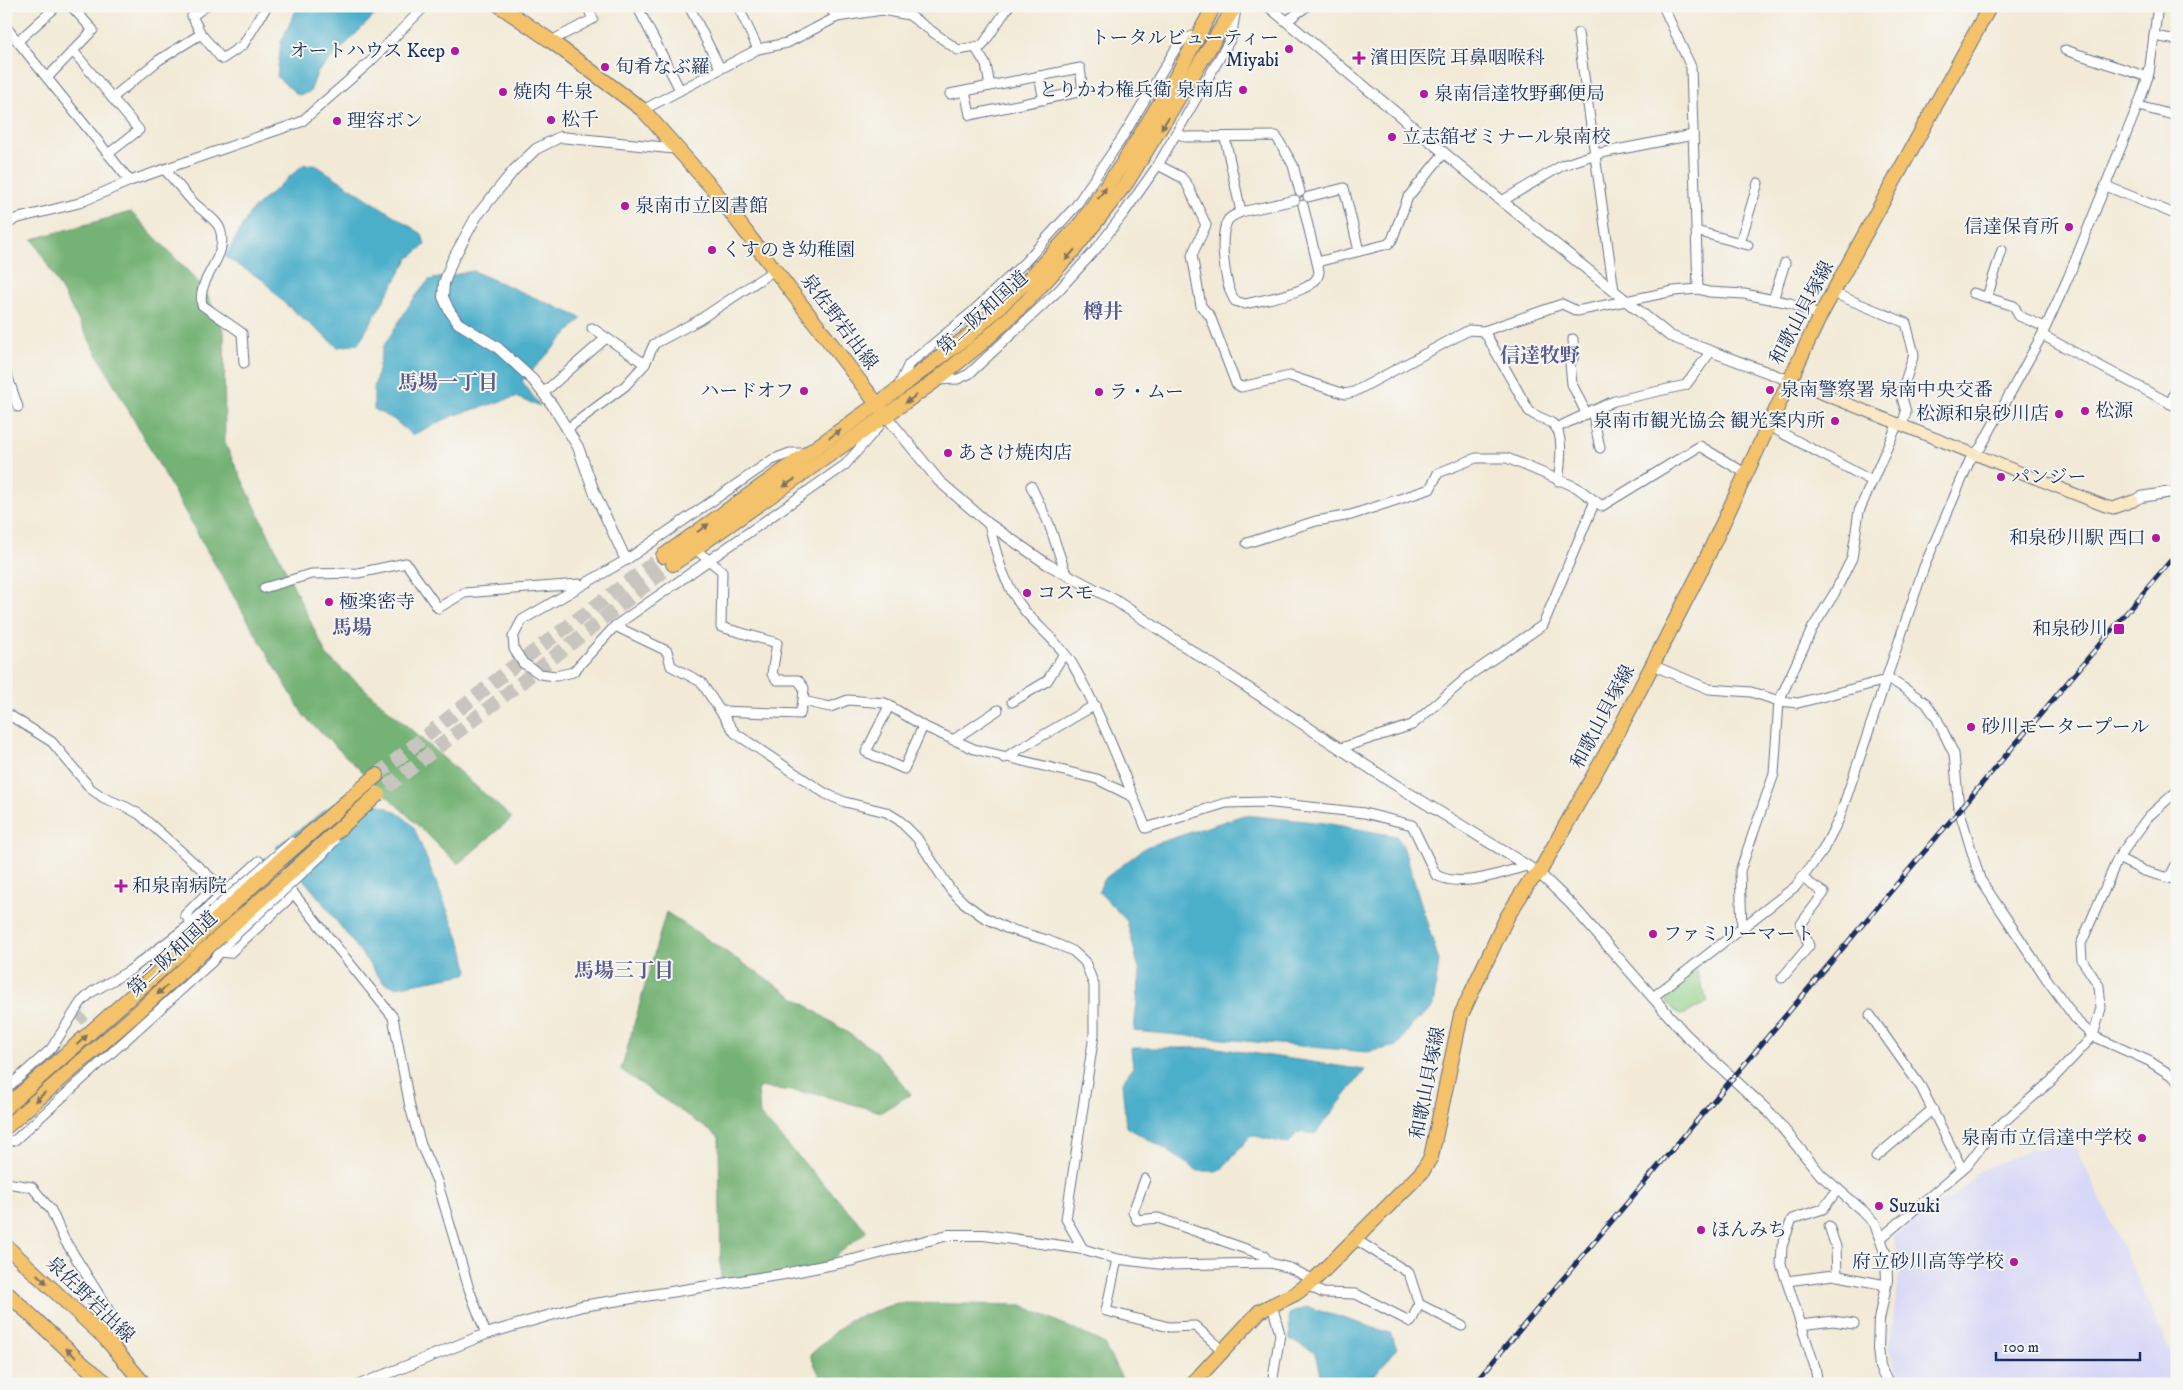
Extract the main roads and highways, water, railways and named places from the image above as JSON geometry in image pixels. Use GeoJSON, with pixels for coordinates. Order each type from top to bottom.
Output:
{"type":"FeatureCollection","features":[{"type":"Feature","properties":{"kind":"main road","name":"泉佐野岩出線"},"geometry":{"type":"LineString","coordinates":[[500,6],[552,41],[642,110],[679,149],[776,269],[876,404],[887,416]]}},
{"type":"Feature","properties":{"kind":"main road","name":"第二阪和国道"},"geometry":{"type":"LineString","coordinates":[[1214,6],[1201,33],[1123,163],[1081,223],[1027,281],[967,337],[897,390],[808,453],[668,560],[887,416],[982,343],[1028,301],[1096,223],[1127,182],[1236,6]]}},
{"type":"Feature","properties":{"kind":"main road","name":"和歌山貝塚線"},"geometry":{"type":"LineString","coordinates":[[1192,1384],[1260,1311],[1295,1294],[1310,1283],[1422,1172],[1431,1157],[1461,1016],[1507,917],[1529,882],[1533,869],[1618,732],[1699,574],[1788,380],[1820,316],[1990,6]]}},
{"type":"Feature","properties":{"kind":"main road"},"geometry":{"type":"LineString","coordinates":[[1788,380],[2105,506],[2113,508],[2133,501]]}},
{"type":"Feature","properties":{"kind":"main road","name":"第二阪和国道"},"geometry":{"type":"LineString","coordinates":[[6,1127],[137,1013],[193,951],[334,812],[372,779]]}},
{"type":"Feature","properties":{"kind":"main road","name":"第二阪和国道"},"geometry":{"type":"LineString","coordinates":[[6,1107],[382,791]]}},
{"type":"Feature","properties":{"kind":"main road","name":"泉佐野岩出線"},"geometry":{"type":"LineString","coordinates":[[6,1246],[106,1339],[144,1384]]}},
{"type":"Feature","properties":{"kind":"main road"},"geometry":{"type":"LineString","coordinates":[[6,1292],[84,1365],[108,1384]]}},
{"type":"Feature","properties":{"kind":"water"},"geometry":{"type":"Polygon","coordinates":[[[298,6],[384,6],[317,73],[310,92],[298,95],[277,77],[281,42],[298,6]]]}},
{"type":"Feature","properties":{"kind":"water"},"geometry":{"type":"Polygon","coordinates":[[[314,164],[422,234],[425,245],[408,259],[358,344],[338,347],[284,303],[263,280],[225,257],[251,211],[303,165],[314,164]]]}},
{"type":"Feature","properties":{"kind":"water"},"geometry":{"type":"Polygon","coordinates":[[[473,271],[582,318],[522,381],[540,406],[515,397],[452,416],[412,435],[393,419],[374,409],[374,389],[383,347],[412,301],[429,280],[473,271]]]}},
{"type":"Feature","properties":{"kind":"water"},"geometry":{"type":"Polygon","coordinates":[[[348,793],[393,811],[408,821],[414,828],[464,951],[468,970],[466,974],[395,987],[383,982],[319,898],[276,847],[348,793]]]}},
{"type":"Feature","properties":{"kind":"water"},"geometry":{"type":"Polygon","coordinates":[[[1244,815],[1325,823],[1396,836],[1403,846],[1439,961],[1433,1007],[1412,1025],[1397,1046],[1367,1052],[1134,1031],[1140,973],[1127,921],[1099,892],[1103,880],[1146,847],[1244,815]]]}},
{"type":"Feature","properties":{"kind":"water"},"geometry":{"type":"Polygon","coordinates":[[[1131,1048],[1217,1048],[1365,1070],[1315,1134],[1297,1132],[1289,1144],[1251,1135],[1220,1171],[1198,1171],[1159,1145],[1126,1127],[1122,1082],[1133,1067],[1131,1048]]]}},
{"type":"Feature","properties":{"kind":"water"},"geometry":{"type":"Polygon","coordinates":[[[1308,1307],[1390,1333],[1397,1348],[1377,1373],[1349,1384],[1323,1384],[1316,1353],[1290,1339],[1289,1314],[1308,1307]]]}},
{"type":"Feature","properties":{"kind":"tunnel"},"geometry":{"type":"LineString","coordinates":[[377,775],[510,669],[663,556]]}},
{"type":"Feature","properties":{"kind":"tunnel"},"geometry":{"type":"LineString","coordinates":[[387,787],[673,564]]}},
{"type":"Feature","properties":{"kind":"tunnel"},"geometry":{"type":"LineString","coordinates":[[79,1015],[106,1044]]}},
{"type":"Feature","properties":{"kind":"railway"},"geometry":{"type":"LineString","coordinates":[[1474,1384],[2177,553]]}},
{"type":"Feature","properties":{"kind":"place","name":"トータルビューティー Miyabi"},"geometry":{"type":"Point","coordinates":[1289,49]}},
{"type":"Feature","properties":{"kind":"place","name":"オートハウス Keep"},"geometry":{"type":"Point","coordinates":[455,51]}},
{"type":"Feature","properties":{"kind":"place","name":"濱田医院 耳鼻咽喉科"},"geometry":{"type":"Point","coordinates":[1359,58]}},
{"type":"Feature","properties":{"kind":"place","name":"旬肴なぶ羅"},"geometry":{"type":"Point","coordinates":[605,67]}},
{"type":"Feature","properties":{"kind":"place","name":"とりかわ権兵衛 泉南店"},"geometry":{"type":"Point","coordinates":[1243,90]}},
{"type":"Feature","properties":{"kind":"place","name":"焼肉 牛泉"},"geometry":{"type":"Point","coordinates":[503,92]}},
{"type":"Feature","properties":{"kind":"place","name":"泉南信達牧野郵便局"},"geometry":{"type":"Point","coordinates":[1424,94]}},
{"type":"Feature","properties":{"kind":"place","name":"松千"},"geometry":{"type":"Point","coordinates":[551,120]}},
{"type":"Feature","properties":{"kind":"place","name":"理容ボン"},"geometry":{"type":"Point","coordinates":[337,121]}},
{"type":"Feature","properties":{"kind":"place","name":"立志舘ゼミナール泉南校"},"geometry":{"type":"Point","coordinates":[1392,137]}},
{"type":"Feature","properties":{"kind":"place","name":"泉南市立図書館"},"geometry":{"type":"Point","coordinates":[625,206]}},
{"type":"Feature","properties":{"kind":"place","name":"信達保育所"},"geometry":{"type":"Point","coordinates":[2069,227]}},
{"type":"Feature","properties":{"kind":"place","name":"くすのき幼稚園"},"geometry":{"type":"Point","coordinates":[712,250]}},
{"type":"Feature","properties":{"kind":"place","name":"泉南警察署 泉南中央交番"},"geometry":{"type":"Point","coordinates":[1770,390]}},
{"type":"Feature","properties":{"kind":"place","name":"ハードオフ"},"geometry":{"type":"Point","coordinates":[804,391]}},
{"type":"Feature","properties":{"kind":"place","name":"ラ・ムー"},"geometry":{"type":"Point","coordinates":[1099,392]}},
{"type":"Feature","properties":{"kind":"place","name":"松源"},"geometry":{"type":"Point","coordinates":[2085,411]}},
{"type":"Feature","properties":{"kind":"place","name":"松源和泉砂川店"},"geometry":{"type":"Point","coordinates":[2059,414]}},
{"type":"Feature","properties":{"kind":"place","name":"泉南市観光協会 観光案内所"},"geometry":{"type":"Point","coordinates":[1835,421]}},
{"type":"Feature","properties":{"kind":"place","name":"あさけ焼肉店"},"geometry":{"type":"Point","coordinates":[948,453]}},
{"type":"Feature","properties":{"kind":"place","name":"パンジー"},"geometry":{"type":"Point","coordinates":[2001,477]}},
{"type":"Feature","properties":{"kind":"place","name":"和泉砂川駅 西口"},"geometry":{"type":"Point","coordinates":[2156,538]}},
{"type":"Feature","properties":{"kind":"place","name":"コスモ"},"geometry":{"type":"Point","coordinates":[1027,593]}},
{"type":"Feature","properties":{"kind":"place","name":"極楽密寺"},"geometry":{"type":"Point","coordinates":[329,602]}},
{"type":"Feature","properties":{"kind":"place","name":"和泉砂川"},"geometry":{"type":"Point","coordinates":[2119,629]}},
{"type":"Feature","properties":{"kind":"place","name":"砂川モータープール"},"geometry":{"type":"Point","coordinates":[1971,727]}},
{"type":"Feature","properties":{"kind":"place","name":"和泉南病院"},"geometry":{"type":"Point","coordinates":[121,886]}},
{"type":"Feature","properties":{"kind":"place","name":"ファミリーマート"},"geometry":{"type":"Point","coordinates":[1653,934]}},
{"type":"Feature","properties":{"kind":"place","name":"泉南市立信達中学校"},"geometry":{"type":"Point","coordinates":[2142,1138]}},
{"type":"Feature","properties":{"kind":"place","name":"Suzuki"},"geometry":{"type":"Point","coordinates":[1879,1206]}},
{"type":"Feature","properties":{"kind":"place","name":"ほんみち"},"geometry":{"type":"Point","coordinates":[1701,1230]}},
{"type":"Feature","properties":{"kind":"place","name":"府立砂川高等学校"},"geometry":{"type":"Point","coordinates":[2014,1262]}},
{"type":"Feature","properties":{"kind":"district","name":"樽井"},"geometry":{"type":"Point","coordinates":[1103,312]}},
{"type":"Feature","properties":{"kind":"district","name":"信達牧野"},"geometry":{"type":"Point","coordinates":[1540,356]}},
{"type":"Feature","properties":{"kind":"district","name":"馬場一丁目"},"geometry":{"type":"Point","coordinates":[448,383]}},
{"type":"Feature","properties":{"kind":"district","name":"馬場"},"geometry":{"type":"Point","coordinates":[352,628]}},
{"type":"Feature","properties":{"kind":"district","name":"馬場三丁目"},"geometry":{"type":"Point","coordinates":[624,971]}}]}
